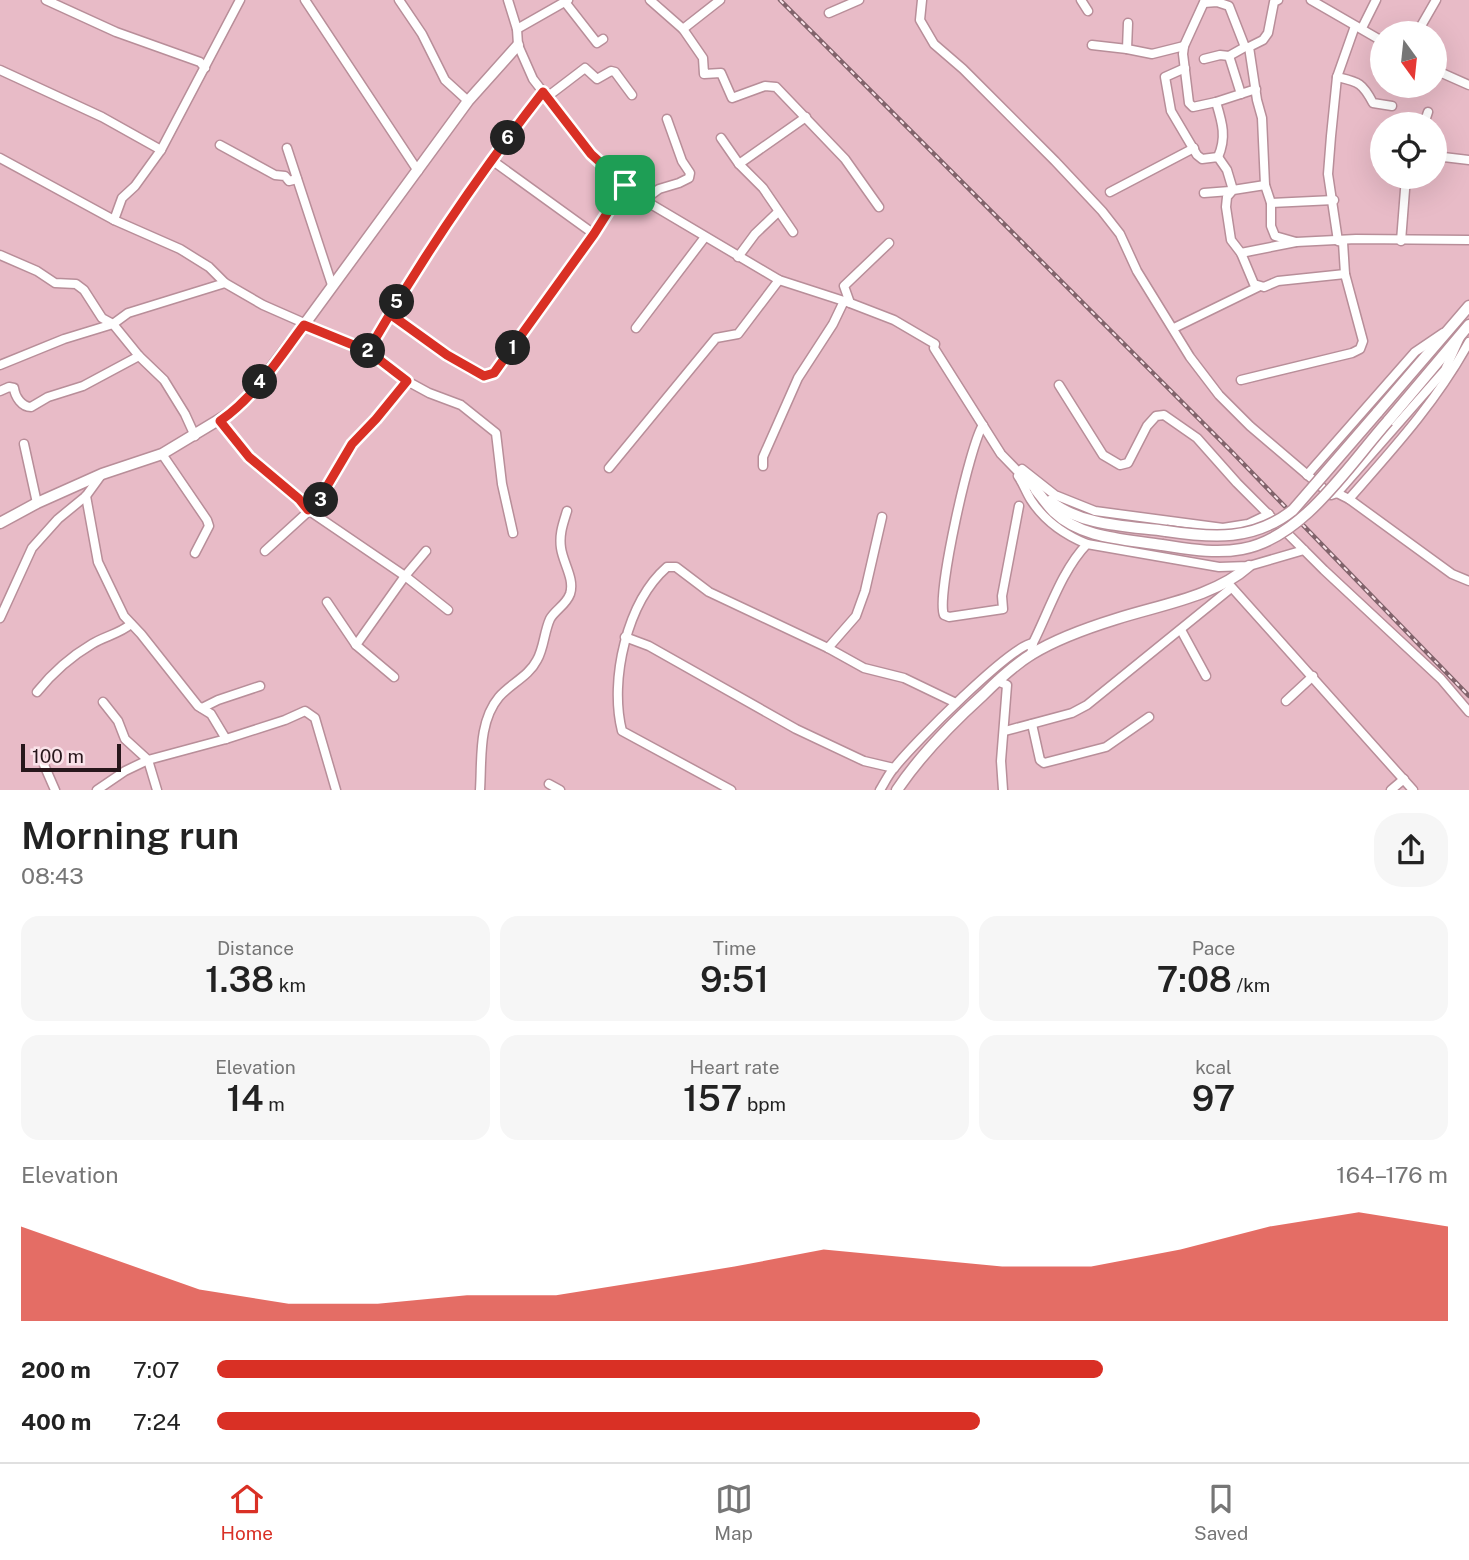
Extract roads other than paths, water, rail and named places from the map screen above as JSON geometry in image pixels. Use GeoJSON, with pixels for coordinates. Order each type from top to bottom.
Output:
{"type":"FeatureCollection","features":[{"type":"Feature","properties":{"kind":"main road"},"geometry":{"type":"LineString","coordinates":[[0,523],[102,474],[162,454],[235,410],[252,393],[468,101],[518,45]]}},
{"type":"Feature","properties":{"kind":"main road"},"geometry":{"type":"LineString","coordinates":[[1036,491],[1057,507],[1101,522],[1224,538],[1264,528],[1280,521],[1293,510],[1469,306]]}},
{"type":"Feature","properties":{"kind":"main road"},"geometry":{"type":"LineString","coordinates":[[1036,491],[1055,513],[1097,535],[1219,552],[1242,549],[1279,536],[1301,521],[1465,338],[1469,325]]}},
{"type":"Feature","properties":{"kind":"main road"},"geometry":{"type":"LineString","coordinates":[[897,790],[915,765],[952,724],[998,681],[1031,655],[1053,642],[1092,627],[1228,586],[1249,566]]}},
{"type":"Feature","properties":{"kind":"street"},"geometry":{"type":"LineString","coordinates":[[46,0],[116,32],[200,62],[205,68]]}},
{"type":"Feature","properties":{"kind":"street"},"geometry":{"type":"LineString","coordinates":[[114,220],[122,198],[135,186],[161,150],[240,0]]}},
{"type":"Feature","properties":{"kind":"street"},"geometry":{"type":"LineString","coordinates":[[305,0],[418,171]]}},
{"type":"Feature","properties":{"kind":"street"},"geometry":{"type":"LineString","coordinates":[[399,0],[422,34],[445,80],[468,101]]}},
{"type":"Feature","properties":{"kind":"street"},"geometry":{"type":"LineString","coordinates":[[508,0],[517,29],[518,45],[528,71],[591,154],[644,200],[779,280],[894,320],[935,344],[934,348],[1001,454],[1020,479],[1032,502],[1071,537],[1087,544],[1219,567],[1249,566],[1304,550]]}},
{"type":"Feature","properties":{"kind":"street"},"geometry":{"type":"LineString","coordinates":[[650,0],[683,29],[704,58],[704,74],[721,73],[732,98],[765,86],[776,88],[845,159],[879,207]]}},
{"type":"Feature","properties":{"kind":"street"},"geometry":{"type":"LineString","coordinates":[[683,29],[720,0]]}},
{"type":"Feature","properties":{"kind":"street"},"geometry":{"type":"LineString","coordinates":[[829,12],[859,0]]}},
{"type":"Feature","properties":{"kind":"street"},"geometry":{"type":"LineString","coordinates":[[922,0],[920,20],[934,44],[972,78],[1102,211],[1120,234],[1137,271],[1190,357],[1219,395],[1250,426],[1331,495],[1337,493],[1445,370],[1465,338]]}},
{"type":"Feature","properties":{"kind":"street"},"geometry":{"type":"LineString","coordinates":[[1081,0],[1088,11]]}},
{"type":"Feature","properties":{"kind":"street"},"geometry":{"type":"LineString","coordinates":[[1204,59],[1229,56],[1264,40],[1274,2],[1278,0]]}},
{"type":"Feature","properties":{"kind":"street"},"geometry":{"type":"LineString","coordinates":[[1311,0],[1370,34]]}},
{"type":"Feature","properties":{"kind":"street"},"geometry":{"type":"LineString","coordinates":[[1338,241],[1328,174],[1337,77],[1359,27],[1376,0]]}},
{"type":"Feature","properties":{"kind":"street"},"geometry":{"type":"LineString","coordinates":[[1424,21],[1436,0]]}},
{"type":"Feature","properties":{"kind":"street"},"geometry":{"type":"LineString","coordinates":[[517,29],[566,1],[597,43],[603,39]]}},
{"type":"Feature","properties":{"kind":"street"},"geometry":{"type":"LineString","coordinates":[[1256,89],[1193,107],[1189,103],[1184,46],[1205,2],[1228,6],[1247,47],[1256,89],[1264,138],[1265,185],[1271,202],[1271,226],[1275,236],[1296,242]]}},
{"type":"Feature","properties":{"kind":"street"},"geometry":{"type":"LineString","coordinates":[[1128,23],[1128,49]]}},
{"type":"Feature","properties":{"kind":"street"},"geometry":{"type":"LineString","coordinates":[[1092,45],[1152,54],[1184,46]]}},
{"type":"Feature","properties":{"kind":"street"},"geometry":{"type":"LineString","coordinates":[[1229,56],[1241,94]]}},
{"type":"Feature","properties":{"kind":"street"},"geometry":{"type":"LineString","coordinates":[[368,351],[444,229],[545,95],[585,68],[597,79],[611,71],[615,72],[632,94]]}},
{"type":"Feature","properties":{"kind":"street"},"geometry":{"type":"LineString","coordinates":[[1185,68],[1165,77],[1164,80],[1171,111],[1202,159],[1217,157]]}},
{"type":"Feature","properties":{"kind":"street"},"geometry":{"type":"LineString","coordinates":[[0,70],[102,117],[161,150]]}},
{"type":"Feature","properties":{"kind":"street"},"geometry":{"type":"LineString","coordinates":[[1447,75],[1469,85]]}},
{"type":"Feature","properties":{"kind":"street"},"geometry":{"type":"LineString","coordinates":[[1337,77],[1365,87],[1373,103],[1392,106]]}},
{"type":"Feature","properties":{"kind":"street"},"geometry":{"type":"LineString","coordinates":[[1216,102],[1224,138],[1217,157]]}},
{"type":"Feature","properties":{"kind":"street"},"geometry":{"type":"LineString","coordinates":[[739,164],[806,117]]}},
{"type":"Feature","properties":{"kind":"street"},"geometry":{"type":"LineString","coordinates":[[644,200],[659,189],[680,183],[688,178],[690,173],[682,161],[667,119]]}},
{"type":"Feature","properties":{"kind":"street"},"geometry":{"type":"LineString","coordinates":[[721,138],[739,164],[763,188],[793,232]]}},
{"type":"Feature","properties":{"kind":"street"},"geometry":{"type":"LineString","coordinates":[[220,145],[275,175],[285,176],[289,181],[298,179]]}},
{"type":"Feature","properties":{"kind":"street"},"geometry":{"type":"LineString","coordinates":[[287,148],[332,285]]}},
{"type":"Feature","properties":{"kind":"street"},"geometry":{"type":"LineString","coordinates":[[1110,191],[1194,148]]}},
{"type":"Feature","properties":{"kind":"street"},"geometry":{"type":"LineString","coordinates":[[1217,157],[1227,170],[1232,190],[1227,197],[1226,207],[1231,240],[1241,253],[1254,284],[1258,287]]}},
{"type":"Feature","properties":{"kind":"street"},"geometry":{"type":"LineString","coordinates":[[1447,157],[1469,160]]}},
{"type":"Feature","properties":{"kind":"street"},"geometry":{"type":"LineString","coordinates":[[0,158],[114,220],[180,250],[209,267],[225,283],[263,305],[368,351],[407,381],[461,405],[496,433],[502,484],[513,533]]}},
{"type":"Feature","properties":{"kind":"street"},"geometry":{"type":"LineString","coordinates":[[493,161],[594,234]]}},
{"type":"Feature","properties":{"kind":"street"},"geometry":{"type":"LineString","coordinates":[[390,314],[447,355],[484,376],[489,376],[494,373],[594,234],[625,185]]}},
{"type":"Feature","properties":{"kind":"street"},"geometry":{"type":"LineString","coordinates":[[1204,193],[1265,185]]}},
{"type":"Feature","properties":{"kind":"street"},"geometry":{"type":"LineString","coordinates":[[1401,241],[1405,189]]}},
{"type":"Feature","properties":{"kind":"street"},"geometry":{"type":"LineString","coordinates":[[1271,202],[1334,200]]}},
{"type":"Feature","properties":{"kind":"street"},"geometry":{"type":"LineString","coordinates":[[738,257],[755,234],[778,212]]}},
{"type":"Feature","properties":{"kind":"street"},"geometry":{"type":"LineString","coordinates":[[636,328],[705,237]]}},
{"type":"Feature","properties":{"kind":"street"},"geometry":{"type":"LineString","coordinates":[[1241,253],[1296,242],[1469,240]]}},
{"type":"Feature","properties":{"kind":"street"},"geometry":{"type":"LineString","coordinates":[[1241,380],[1360,349],[1363,341],[1345,274],[1343,242],[1338,241]]}},
{"type":"Feature","properties":{"kind":"street"},"geometry":{"type":"LineString","coordinates":[[763,466],[762,457],[798,378],[847,302],[844,286],[889,243]]}},
{"type":"Feature","properties":{"kind":"street"},"geometry":{"type":"LineString","coordinates":[[0,255],[37,271],[55,283],[76,284],[84,290],[102,318],[113,324],[139,356],[164,380],[195,436]]}},
{"type":"Feature","properties":{"kind":"street"},"geometry":{"type":"LineString","coordinates":[[1174,328],[1258,287],[1278,281],[1345,274]]}},
{"type":"Feature","properties":{"kind":"street"},"geometry":{"type":"LineString","coordinates":[[609,468],[716,338],[738,334],[779,280]]}},
{"type":"Feature","properties":{"kind":"street"},"geometry":{"type":"LineString","coordinates":[[0,365],[64,339],[113,324],[128,313],[225,283]]}},
{"type":"Feature","properties":{"kind":"street"},"geometry":{"type":"LineString","coordinates":[[1307,475],[1415,352],[1452,328]]}},
{"type":"Feature","properties":{"kind":"street"},"geometry":{"type":"LineString","coordinates":[[1349,499],[1431,405],[1455,369],[1465,338]]}},
{"type":"Feature","properties":{"kind":"street"},"geometry":{"type":"LineString","coordinates":[[0,391],[14,388],[15,395],[24,405],[31,407],[48,397],[83,386],[139,356]]}},
{"type":"Feature","properties":{"kind":"street"},"geometry":{"type":"LineString","coordinates":[[265,551],[324,496],[352,444],[407,381]]}},
{"type":"Feature","properties":{"kind":"street"},"geometry":{"type":"LineString","coordinates":[[1059,385],[1103,455],[1120,465],[1128,463],[1151,420],[1156,416],[1164,415],[1197,438],[1304,550],[1441,679],[1469,712]]}},
{"type":"Feature","properties":{"kind":"street"},"geometry":{"type":"LineString","coordinates":[[220,421],[249,457],[299,499],[308,510],[405,576],[448,610]]}},
{"type":"Feature","properties":{"kind":"street"},"geometry":{"type":"LineString","coordinates":[[983,425],[974,442],[953,537],[942,595],[944,615],[949,617],[1003,609],[1002,596],[1019,506]]}},
{"type":"Feature","properties":{"kind":"street"},"geometry":{"type":"LineString","coordinates":[[24,444],[37,503]]}},
{"type":"Feature","properties":{"kind":"street"},"geometry":{"type":"LineString","coordinates":[[162,454],[209,526],[195,553]]}},
{"type":"Feature","properties":{"kind":"street"},"geometry":{"type":"LineString","coordinates":[[1001,454],[1055,495],[1095,511],[1223,528],[1248,524],[1269,514]]}},
{"type":"Feature","properties":{"kind":"street"},"geometry":{"type":"LineString","coordinates":[[1001,454],[1036,491]]}},
{"type":"Feature","properties":{"kind":"street"},"geometry":{"type":"LineString","coordinates":[[0,618],[33,548],[58,520],[86,496],[102,474]]}},
{"type":"Feature","properties":{"kind":"street"},"geometry":{"type":"LineString","coordinates":[[1337,493],[1452,574],[1469,581]]}},
{"type":"Feature","properties":{"kind":"street"},"geometry":{"type":"LineString","coordinates":[[86,496],[98,562],[124,616],[202,708],[211,714],[226,739]]}},
{"type":"Feature","properties":{"kind":"street"},"geometry":{"type":"LineString","coordinates":[[480,790],[487,715],[499,697],[531,669],[538,659],[550,618],[567,600],[571,590],[561,548],[560,530],[567,511]]}},
{"type":"Feature","properties":{"kind":"street"},"geometry":{"type":"LineString","coordinates":[[828,648],[856,616],[865,591],[882,517]]}},
{"type":"Feature","properties":{"kind":"street"},"geometry":{"type":"LineString","coordinates":[[1031,655],[1033,643],[1057,593],[1079,552],[1087,544]]}},
{"type":"Feature","properties":{"kind":"street"},"geometry":{"type":"LineString","coordinates":[[356,645],[426,551]]}},
{"type":"Feature","properties":{"kind":"street"},"geometry":{"type":"LineString","coordinates":[[731,790],[622,731],[617,706],[625,637],[641,601],[667,567],[676,567],[709,592],[828,648],[864,668],[904,678],[956,703]]}},
{"type":"Feature","properties":{"kind":"street"},"geometry":{"type":"LineString","coordinates":[[1005,731],[1072,713],[1087,705],[1181,630],[1228,586],[1313,676],[1413,790]]}},
{"type":"Feature","properties":{"kind":"street"},"geometry":{"type":"LineString","coordinates":[[327,602],[356,645],[394,677]]}},
{"type":"Feature","properties":{"kind":"street"},"geometry":{"type":"LineString","coordinates":[[37,692],[58,667],[93,643],[121,632],[131,624]]}},
{"type":"Feature","properties":{"kind":"street"},"geometry":{"type":"LineString","coordinates":[[1181,630],[1206,676]]}},
{"type":"Feature","properties":{"kind":"street"},"geometry":{"type":"LineString","coordinates":[[625,637],[649,646],[796,729],[864,761],[894,768]]}},
{"type":"Feature","properties":{"kind":"street"},"geometry":{"type":"LineString","coordinates":[[880,790],[894,768],[956,703],[1015,652],[1028,643],[1033,643]]}},
{"type":"Feature","properties":{"kind":"street"},"geometry":{"type":"LineString","coordinates":[[1286,701],[1313,676]]}},
{"type":"Feature","properties":{"kind":"street"},"geometry":{"type":"LineString","coordinates":[[998,681],[1007,685],[1001,761],[1003,790]]}},
{"type":"Feature","properties":{"kind":"street"},"geometry":{"type":"LineString","coordinates":[[202,708],[260,686]]}},
{"type":"Feature","properties":{"kind":"street"},"geometry":{"type":"LineString","coordinates":[[103,702],[118,722],[125,739],[148,760],[157,790]]}},
{"type":"Feature","properties":{"kind":"street"},"geometry":{"type":"LineString","coordinates":[[97,790],[125,771],[148,760],[226,739],[305,711],[315,718],[335,790]]}},
{"type":"Feature","properties":{"kind":"street"},"geometry":{"type":"LineString","coordinates":[[1032,724],[1040,760],[1051,763],[1106,747],[1149,718]]}},
{"type":"Feature","properties":{"kind":"street"},"geometry":{"type":"LineString","coordinates":[[41,758],[55,790]]}},
{"type":"Feature","properties":{"kind":"street"},"geometry":{"type":"LineString","coordinates":[[1391,790],[1404,779]]}},
{"type":"Feature","properties":{"kind":"street"},"geometry":{"type":"LineString","coordinates":[[549,784],[560,790]]}},
{"type":"Feature","properties":{"kind":"railway"},"geometry":{"type":"LineString","coordinates":[[780,0],[1232,452],[1469,696]]}}]}
